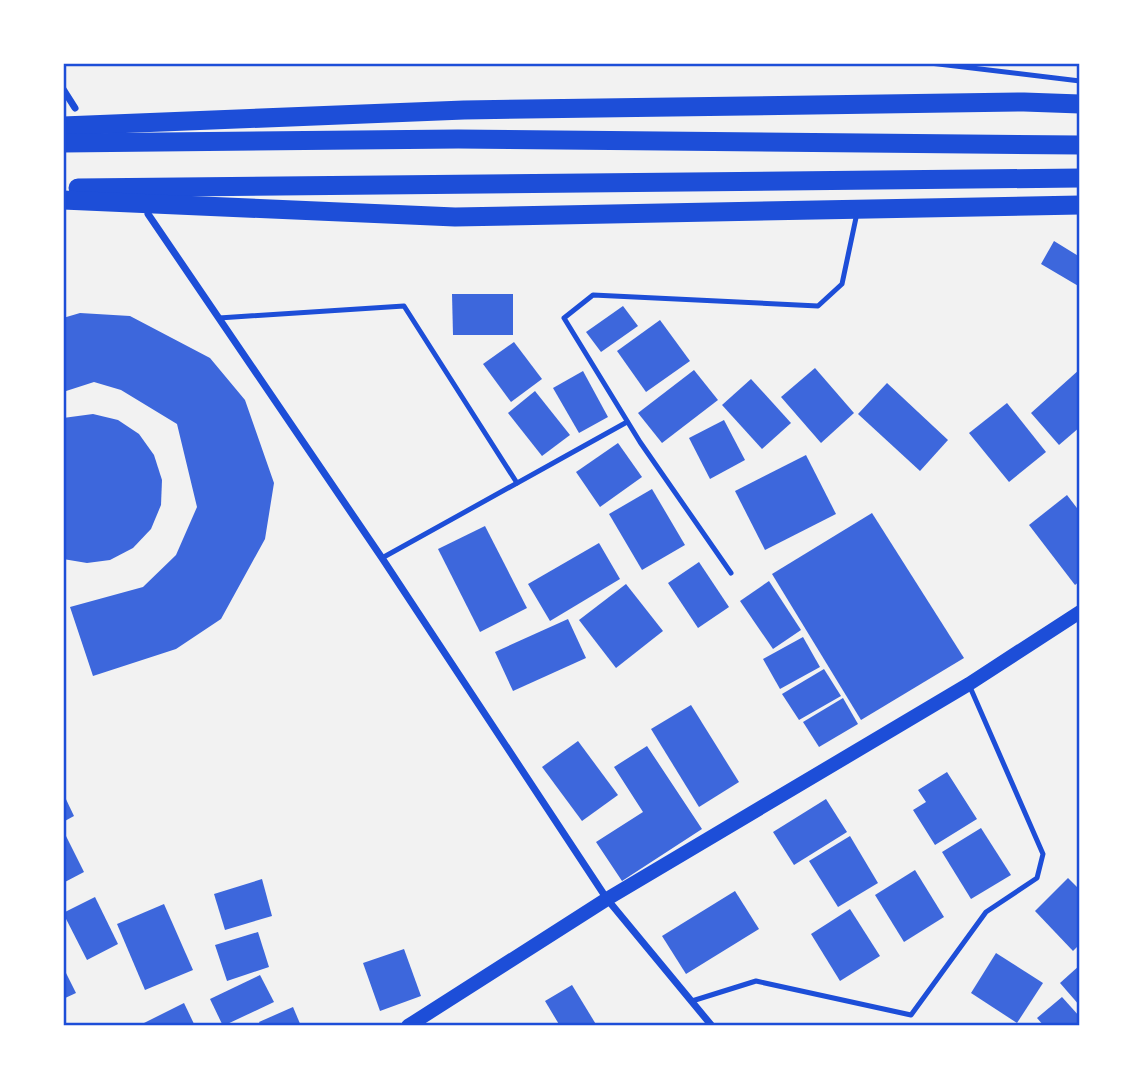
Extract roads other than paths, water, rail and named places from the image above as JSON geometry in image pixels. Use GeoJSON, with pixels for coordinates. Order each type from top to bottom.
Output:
{"type":"FeatureCollection","features":[{"type":"Feature","properties":{"kind":"highway"},"geometry":{"type":"LineString","coordinates":[[63,126],[464,110],[1024,102],[1080,104]]}},
{"type":"Feature","properties":{"kind":"highway"},"geometry":{"type":"LineString","coordinates":[[63,144],[458,139],[1080,145]]}},
{"type":"Feature","properties":{"kind":"highway"},"geometry":{"type":"LineString","coordinates":[[63,188],[1080,178]]}},
{"type":"Feature","properties":{"kind":"highway"},"geometry":{"type":"LineString","coordinates":[[63,200],[455,218],[1080,205]]}},
{"type":"Feature","properties":{"kind":"main road"},"geometry":{"type":"LineString","coordinates":[[408,1026],[607,899],[969,684],[1080,612]]}},
{"type":"Feature","properties":{"kind":"street"},"geometry":{"type":"LineString","coordinates":[[63,89],[75,107]]}},
{"type":"Feature","properties":{"kind":"street"},"geometry":{"type":"LineString","coordinates":[[148,214],[382,558],[607,899],[712,1026]]}},
{"type":"Feature","properties":{"kind":"lane"},"geometry":{"type":"LineString","coordinates":[[930,63],[1080,81]]}},
{"type":"Feature","properties":{"kind":"lane"},"geometry":{"type":"LineString","coordinates":[[731,573],[627,422],[564,318],[593,295],[818,306],[842,284],[857,210]]}},
{"type":"Feature","properties":{"kind":"lane"},"geometry":{"type":"LineString","coordinates":[[219,318],[404,306],[517,483]]}},
{"type":"Feature","properties":{"kind":"lane"},"geometry":{"type":"LineString","coordinates":[[382,558],[627,422]]}},
{"type":"Feature","properties":{"kind":"lane"},"geometry":{"type":"LineString","coordinates":[[692,1001],[756,981],[911,1015],[986,912],[1037,878],[1043,854],[969,684]]}}]}
